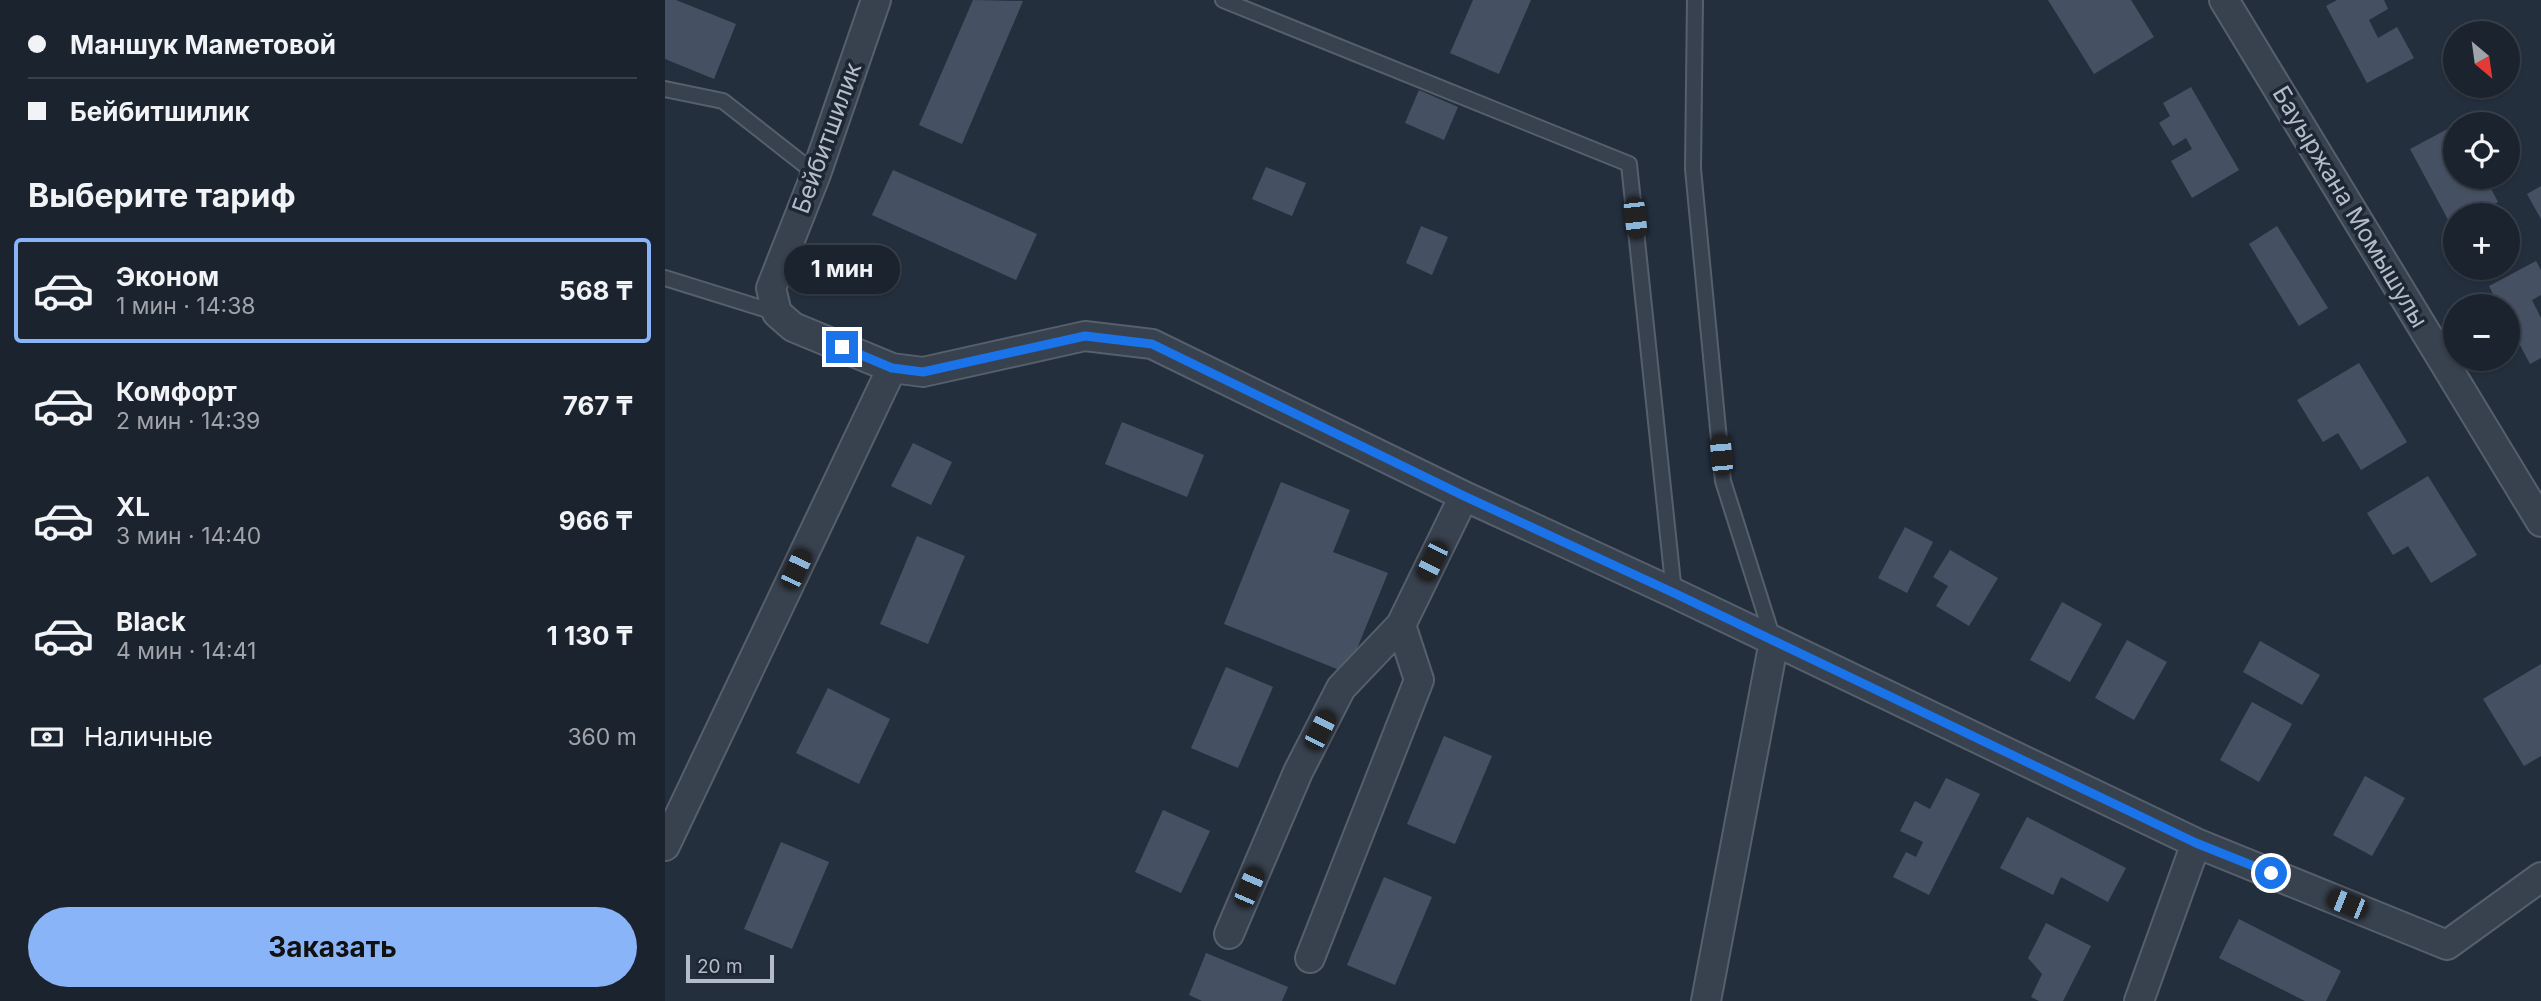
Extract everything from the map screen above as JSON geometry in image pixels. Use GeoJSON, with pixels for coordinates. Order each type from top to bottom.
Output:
{"type":"FeatureCollection","features":[{"type":"Feature","properties":{"kind":"street","name":"Бейбитшилик"},"geometry":{"type":"LineString","coordinates":[[777,313],[771,288],[816,174],[876,0]]}},
{"type":"Feature","properties":{"kind":"street","name":"Бауыржана Момышулы"},"geometry":{"type":"LineString","coordinates":[[2224,0],[2541,522]]}},
{"type":"Feature","properties":{"kind":"street"},"geometry":{"type":"LineString","coordinates":[[777,313],[793,327],[892,368],[923,372],[1085,336],[1152,344],[1464,496],[1674,593],[2196,843],[2447,945],[2541,877]]}},
{"type":"Feature","properties":{"kind":"street"},"geometry":{"type":"LineString","coordinates":[[665,846],[892,368]]}},
{"type":"Feature","properties":{"kind":"street"},"geometry":{"type":"LineString","coordinates":[[1229,934],[1298,772],[1341,688],[1401,625],[1464,496]]}},
{"type":"Feature","properties":{"kind":"street"},"geometry":{"type":"LineString","coordinates":[[1310,958],[1419,680],[1401,625]]}},
{"type":"Feature","properties":{"kind":"street"},"geometry":{"type":"LineString","coordinates":[[1706,1001],[1774,641]]}},
{"type":"Feature","properties":{"kind":"street"},"geometry":{"type":"LineString","coordinates":[[2139,1001],[2196,843]]}},
{"type":"Feature","properties":{"kind":"lane"},"geometry":{"type":"LineString","coordinates":[[1223,0],[1629,164],[1674,593]]}},
{"type":"Feature","properties":{"kind":"lane"},"geometry":{"type":"LineString","coordinates":[[1695,0],[1693,169],[1723,481],[1774,641]]}},
{"type":"Feature","properties":{"kind":"lane"},"geometry":{"type":"LineString","coordinates":[[665,89],[723,101],[816,174]]}},
{"type":"Feature","properties":{"kind":"lane"},"geometry":{"type":"LineString","coordinates":[[665,278],[777,313]]}},
{"type":"Feature","properties":{"kind":"building"},"geometry":{"type":"Polygon","coordinates":[[[665,0],[676,0],[736,24],[714,79],[665,59],[665,0]]]}},
{"type":"Feature","properties":{"kind":"building"},"geometry":{"type":"Polygon","coordinates":[[[973,0],[1023,1],[962,144],[919,125],[973,0]]]}},
{"type":"Feature","properties":{"kind":"building"},"geometry":{"type":"Polygon","coordinates":[[[1473,0],[1531,0],[1499,74],[1450,53],[1473,0]]]}},
{"type":"Feature","properties":{"kind":"building"},"geometry":{"type":"Polygon","coordinates":[[[2048,0],[2131,0],[2154,37],[2094,74],[2048,0]]]}},
{"type":"Feature","properties":{"kind":"building"},"geometry":{"type":"Polygon","coordinates":[[[2337,0],[2384,0],[2388,9],[2369,20],[2378,38],[2397,27],[2414,58],[2367,83],[2326,6],[2337,0]]]}},
{"type":"Feature","properties":{"kind":"building"},"geometry":{"type":"Polygon","coordinates":[[[2191,87],[2239,170],[2192,198],[2171,161],[2192,149],[2186,138],[2173,146],[2159,123],[2170,116],[2163,103],[2191,87]]]}},
{"type":"Feature","properties":{"kind":"building"},"geometry":{"type":"Polygon","coordinates":[[[1419,90],[1458,107],[1444,140],[1405,123],[1419,90]]]}},
{"type":"Feature","properties":{"kind":"building"},"geometry":{"type":"Polygon","coordinates":[[[2443,131],[2443,189],[2491,189],[2498,202],[2443,203],[2443,210],[2410,149],[2443,131]]]}},
{"type":"Feature","properties":{"kind":"building"},"geometry":{"type":"Polygon","coordinates":[[[1266,167],[1306,183],[1292,216],[1252,199],[1266,167]]]}},
{"type":"Feature","properties":{"kind":"building"},"geometry":{"type":"Polygon","coordinates":[[[893,170],[1037,234],[1016,280],[872,215],[893,170]]]}},
{"type":"Feature","properties":{"kind":"building"},"geometry":{"type":"Polygon","coordinates":[[[2541,186],[2541,219],[2527,194],[2541,186]]]}},
{"type":"Feature","properties":{"kind":"building"},"geometry":{"type":"Polygon","coordinates":[[[1421,226],[1448,237],[1432,275],[1406,263],[1421,226]]]}},
{"type":"Feature","properties":{"kind":"building"},"geometry":{"type":"Polygon","coordinates":[[[2277,226],[2328,308],[2299,326],[2249,244],[2277,226]]]}},
{"type":"Feature","properties":{"kind":"building"},"geometry":{"type":"Polygon","coordinates":[[[2536,261],[2541,270],[2541,295],[2532,300],[2541,318],[2541,358],[2530,364],[2520,345],[2520,294],[2493,294],[2489,286],[2500,280],[2520,280],[2520,270],[2536,261]]]}},
{"type":"Feature","properties":{"kind":"building"},"geometry":{"type":"Polygon","coordinates":[[[2359,363],[2407,442],[2361,470],[2338,433],[2323,442],[2297,400],[2359,363]]]}},
{"type":"Feature","properties":{"kind":"building"},"geometry":{"type":"Polygon","coordinates":[[[1122,422],[1204,455],[1187,497],[1105,464],[1122,422]]]}},
{"type":"Feature","properties":{"kind":"building"},"geometry":{"type":"Polygon","coordinates":[[[913,443],[952,462],[931,505],[891,486],[913,443]]]}},
{"type":"Feature","properties":{"kind":"building"},"geometry":{"type":"Polygon","coordinates":[[[2428,476],[2477,555],[2431,583],[2408,546],[2393,555],[2367,513],[2428,476]]]}},
{"type":"Feature","properties":{"kind":"building"},"geometry":{"type":"Polygon","coordinates":[[[1281,482],[1350,510],[1333,552],[1388,573],[1347,673],[1224,624],[1281,482]]]}},
{"type":"Feature","properties":{"kind":"building"},"geometry":{"type":"Polygon","coordinates":[[[1905,527],[1933,542],[1907,593],[1878,578],[1905,527]]]}},
{"type":"Feature","properties":{"kind":"building"},"geometry":{"type":"Polygon","coordinates":[[[917,536],[965,556],[928,644],[880,624],[917,536]]]}},
{"type":"Feature","properties":{"kind":"building"},"geometry":{"type":"Polygon","coordinates":[[[1950,550],[1998,578],[1969,626],[1936,606],[1948,586],[1933,577],[1950,550]]]}},
{"type":"Feature","properties":{"kind":"building"},"geometry":{"type":"Polygon","coordinates":[[[2062,602],[2102,624],[2070,682],[2030,660],[2062,602]]]}},
{"type":"Feature","properties":{"kind":"building"},"geometry":{"type":"Polygon","coordinates":[[[2127,640],[2167,662],[2134,720],[2095,698],[2127,640]]]}},
{"type":"Feature","properties":{"kind":"building"},"geometry":{"type":"Polygon","coordinates":[[[2260,641],[2320,675],[2302,705],[2243,672],[2260,641]]]}},
{"type":"Feature","properties":{"kind":"building"},"geometry":{"type":"Polygon","coordinates":[[[2541,664],[2541,756],[2524,766],[2483,699],[2541,664]]]}},
{"type":"Feature","properties":{"kind":"building"},"geometry":{"type":"Polygon","coordinates":[[[1226,667],[1273,687],[1238,768],[1191,748],[1226,667]]]}},
{"type":"Feature","properties":{"kind":"building"},"geometry":{"type":"Polygon","coordinates":[[[828,688],[890,719],[859,784],[796,753],[828,688]]]}},
{"type":"Feature","properties":{"kind":"building"},"geometry":{"type":"Polygon","coordinates":[[[2252,702],[2292,724],[2259,782],[2220,760],[2252,702]]]}},
{"type":"Feature","properties":{"kind":"building"},"geometry":{"type":"Polygon","coordinates":[[[1444,736],[1492,756],[1455,844],[1407,824],[1444,736]]]}},
{"type":"Feature","properties":{"kind":"building"},"geometry":{"type":"Polygon","coordinates":[[[2365,776],[2405,798],[2372,856],[2333,835],[2365,776]]]}},
{"type":"Feature","properties":{"kind":"building"},"geometry":{"type":"Polygon","coordinates":[[[1946,778],[1980,794],[1929,895],[1893,877],[1906,852],[1916,857],[1923,842],[1900,831],[1915,801],[1930,809],[1946,778]]]}},
{"type":"Feature","properties":{"kind":"building"},"geometry":{"type":"Polygon","coordinates":[[[1163,810],[1210,831],[1181,893],[1135,872],[1163,810]]]}},
{"type":"Feature","properties":{"kind":"building"},"geometry":{"type":"Polygon","coordinates":[[[2027,817],[2126,868],[2108,902],[2061,877],[2053,895],[2000,868],[2027,817]]]}},
{"type":"Feature","properties":{"kind":"building"},"geometry":{"type":"Polygon","coordinates":[[[781,842],[829,862],[792,949],[744,929],[781,842]]]}},
{"type":"Feature","properties":{"kind":"building"},"geometry":{"type":"Polygon","coordinates":[[[1384,877],[1432,897],[1395,985],[1347,965],[1384,877]]]}},
{"type":"Feature","properties":{"kind":"building"},"geometry":{"type":"Polygon","coordinates":[[[2239,919],[2341,971],[2326,1001],[2305,1001],[2219,958],[2239,919]]]}},
{"type":"Feature","properties":{"kind":"building"},"geometry":{"type":"Polygon","coordinates":[[[2046,923],[2091,946],[2063,1001],[2039,1001],[2031,997],[2042,974],[2028,958],[2046,923]]]}},
{"type":"Feature","properties":{"kind":"building"},"geometry":{"type":"Polygon","coordinates":[[[1206,953],[1288,987],[1282,1001],[1202,1001],[1189,995],[1206,953]]]}},
{"type":"Feature","properties":{"kind":"route"},"geometry":{"type":"LineString","coordinates":[[842,347],[892,368],[923,372],[1085,336],[1152,344],[1464,496],[1674,593],[2196,843],[2271,873]]}}]}
